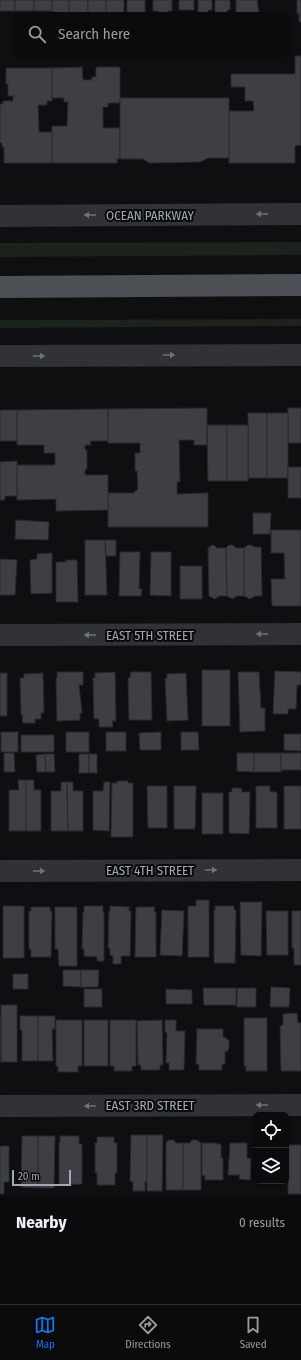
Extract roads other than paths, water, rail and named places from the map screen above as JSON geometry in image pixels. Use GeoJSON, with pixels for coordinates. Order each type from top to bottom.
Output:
{"type":"FeatureCollection","features":[{"type":"Feature","properties":{"kind":"main road"},"geometry":{"type":"LineString","coordinates":[[0,287],[301,285]]}},
{"type":"Feature","properties":{"kind":"street","name":"OCEAN PARKWAY"},"geometry":{"type":"LineString","coordinates":[[0,216],[301,214]]}},
{"type":"Feature","properties":{"kind":"street"},"geometry":{"type":"LineString","coordinates":[[0,356],[301,355]]}},
{"type":"Feature","properties":{"kind":"street","name":"EAST 5TH STREET"},"geometry":{"type":"LineString","coordinates":[[0,635],[301,634]]}},
{"type":"Feature","properties":{"kind":"street","name":"EAST 4TH STREET"},"geometry":{"type":"LineString","coordinates":[[0,871],[301,870]]}},
{"type":"Feature","properties":{"kind":"street","name":"EAST 3RD STREET"},"geometry":{"type":"LineString","coordinates":[[0,1106],[301,1105]]}}]}
